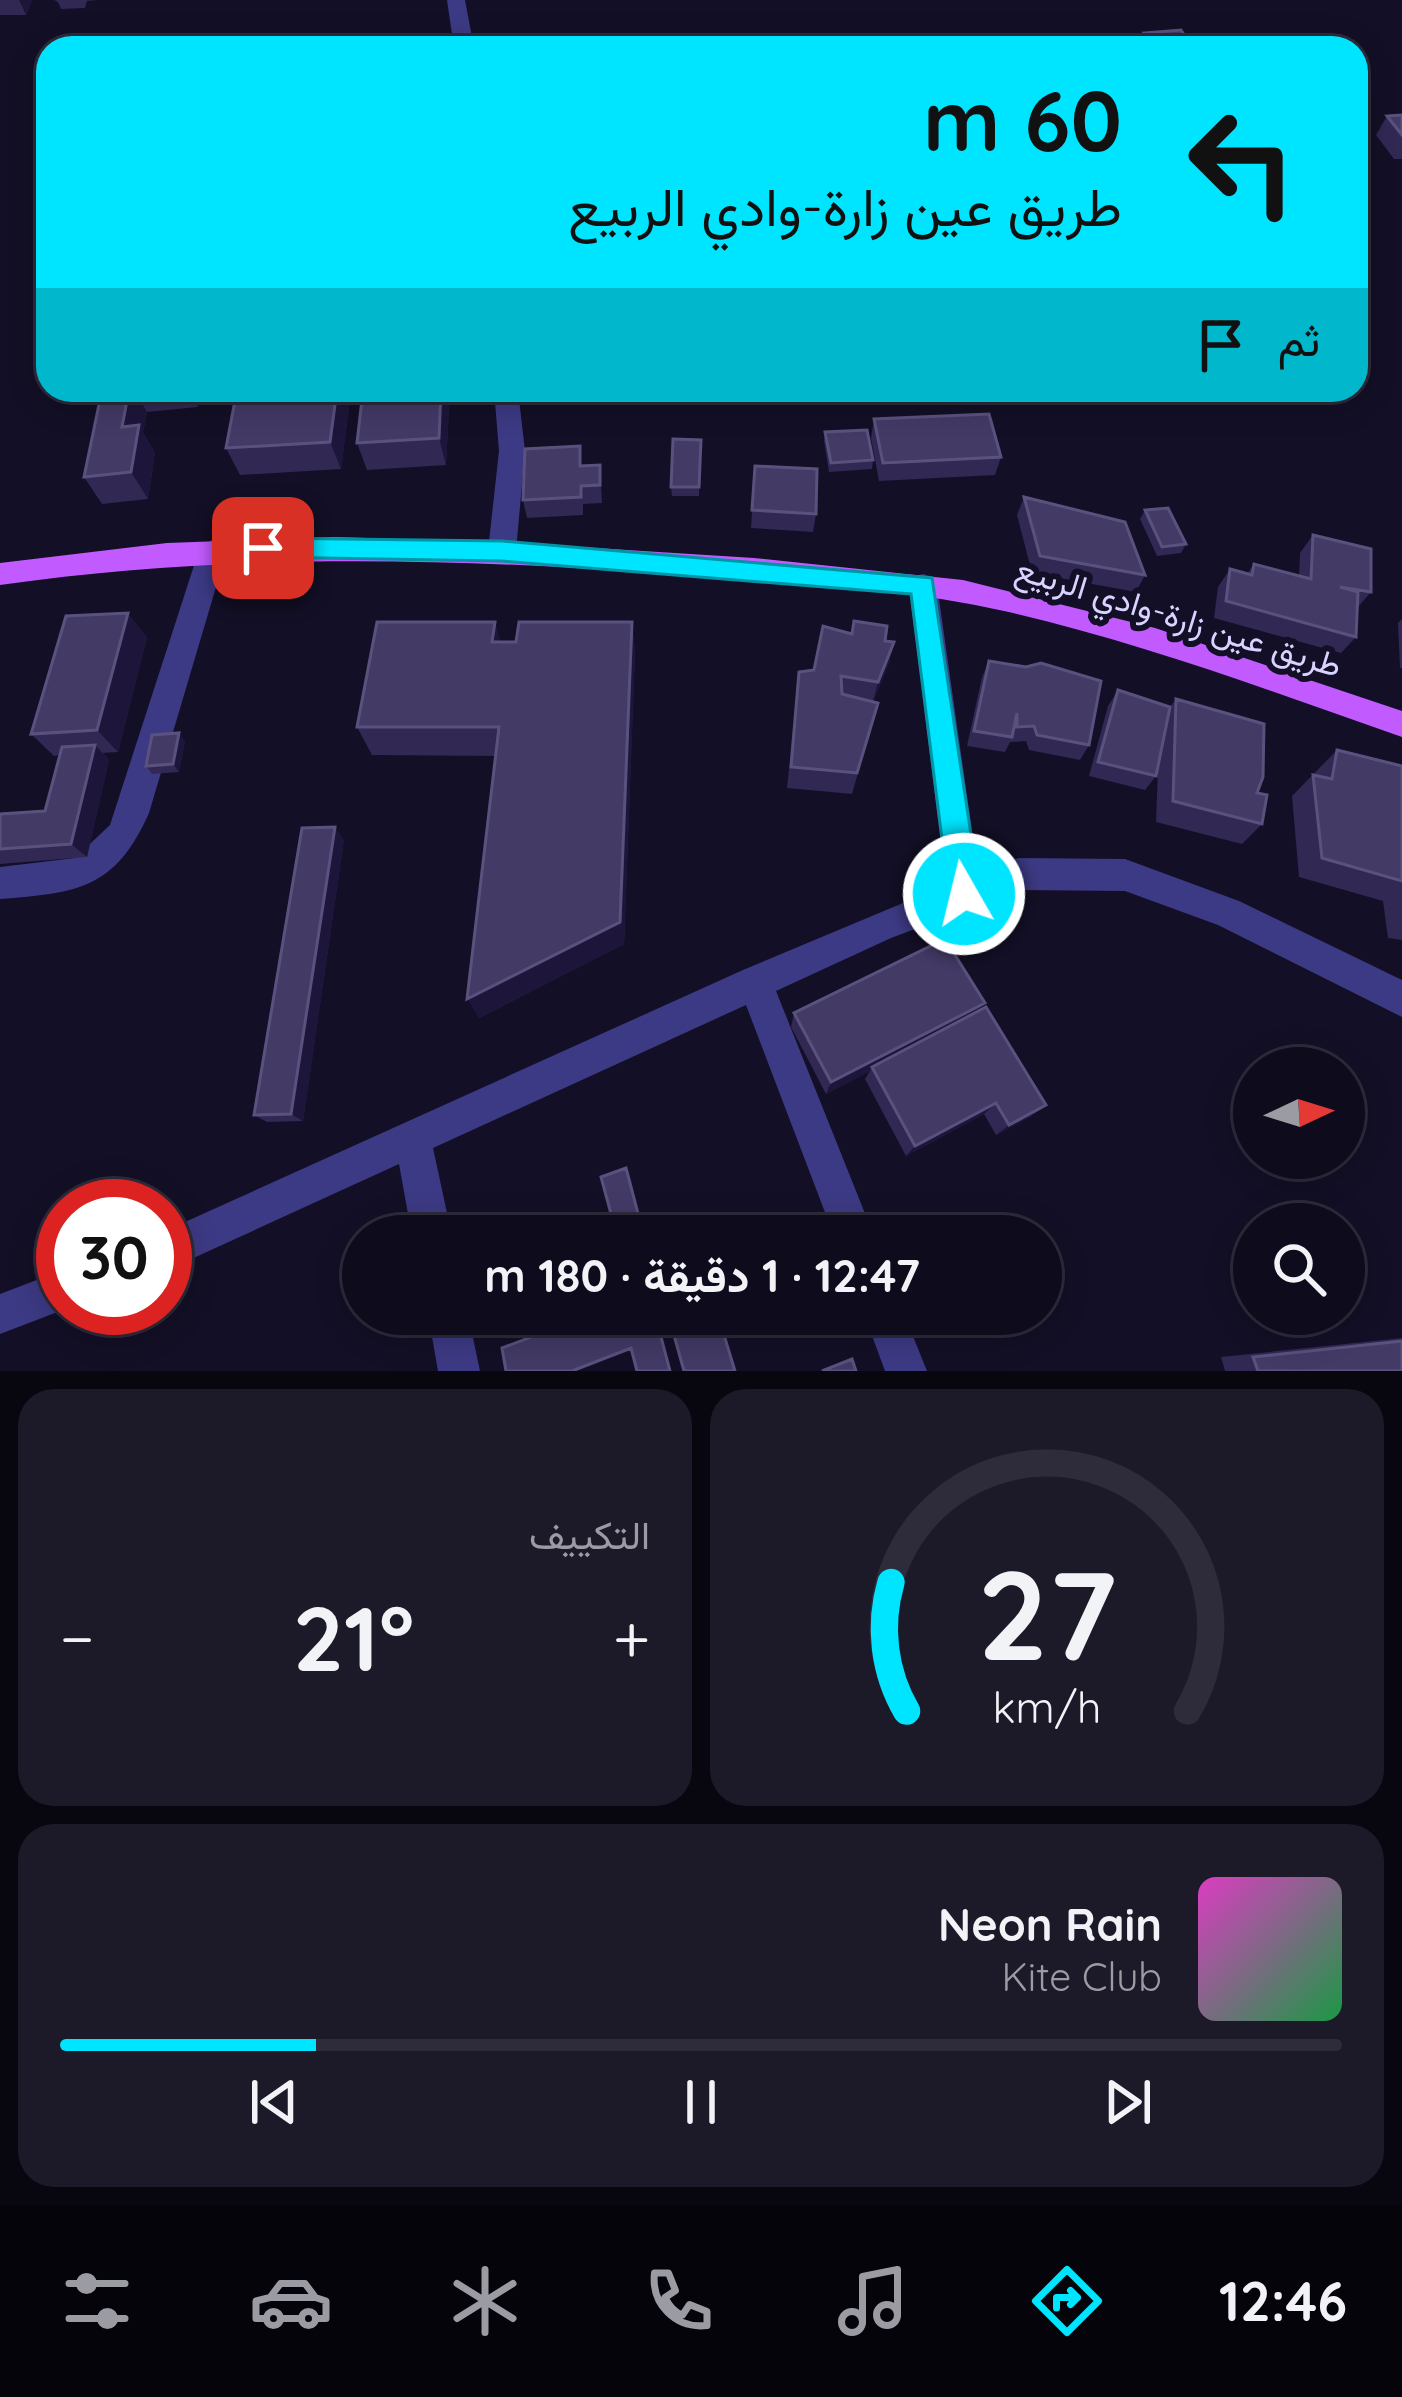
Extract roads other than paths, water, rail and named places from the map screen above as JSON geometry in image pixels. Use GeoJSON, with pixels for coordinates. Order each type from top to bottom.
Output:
{"type":"FeatureCollection","features":[{"type":"Feature","properties":{"kind":"main road","name":"طريق عين زارة-وادي الربيع"},"geometry":{"type":"LineString","coordinates":[[0,574],[213,550],[502,551],[922,585],[1091,621],[1402,724]]}},
{"type":"Feature","properties":{"kind":"street"},"geometry":{"type":"LineString","coordinates":[[456,0],[462,36]]}},
{"type":"Feature","properties":{"kind":"street"},"geometry":{"type":"LineString","coordinates":[[502,551],[512,451],[507,402]]}},
{"type":"Feature","properties":{"kind":"street"},"geometry":{"type":"LineString","coordinates":[[0,883],[77,876],[101,864],[119,845],[133,813],[213,550]]}},
{"type":"Feature","properties":{"kind":"street"},"geometry":{"type":"LineString","coordinates":[[922,585],[964,894]]}},
{"type":"Feature","properties":{"kind":"street"},"geometry":{"type":"LineString","coordinates":[[192,1238],[755,982],[1019,874],[1125,875],[1227,912],[1402,998]]}},
{"type":"Feature","properties":{"kind":"street"},"geometry":{"type":"LineString","coordinates":[[755,982],[846,1215]]}},
{"type":"Feature","properties":{"kind":"street"},"geometry":{"type":"LineString","coordinates":[[412,1136],[428,1215]]}},
{"type":"Feature","properties":{"kind":"street"},"geometry":{"type":"LineString","coordinates":[[0,1314],[36,1300]]}},
{"type":"Feature","properties":{"kind":"street"},"geometry":{"type":"LineString","coordinates":[[452,1335],[459,1371]]}},
{"type":"Feature","properties":{"kind":"street"},"geometry":{"type":"LineString","coordinates":[[892,1335],[906,1371]]}}]}
